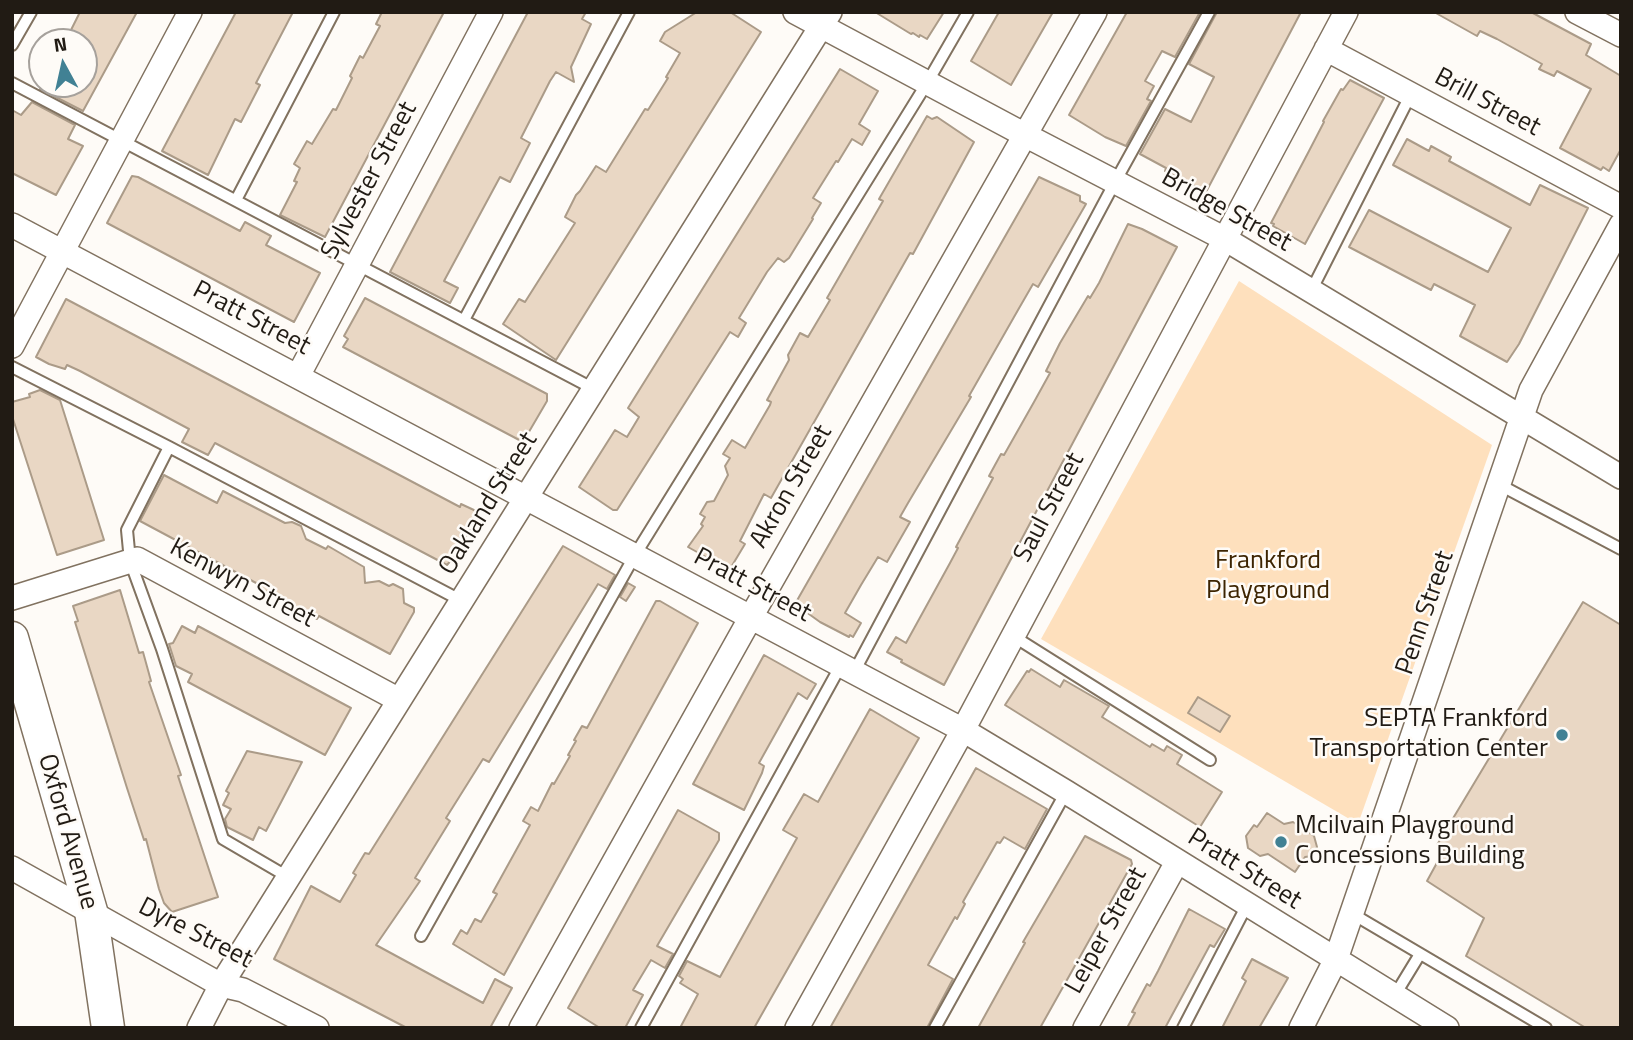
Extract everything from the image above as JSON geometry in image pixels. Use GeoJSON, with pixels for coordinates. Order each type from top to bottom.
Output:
{"type":"FeatureCollection","features":[{"type":"Feature","properties":{"kind":"street"},"geometry":{"type":"LineString","coordinates":[[12,346],[190,12]]}},
{"type":"Feature","properties":{"kind":"street","name":"Sylvester Street"},"geometry":{"type":"LineString","coordinates":[[298,376],[491,12]]}},
{"type":"Feature","properties":{"kind":"street","name":"Bridge Street"},"geometry":{"type":"LineString","coordinates":[[794,12],[825,19],[927,83],[1225,239],[1621,477]]}},
{"type":"Feature","properties":{"kind":"street","name":"Akron Street"},"geometry":{"type":"LineString","coordinates":[[521,1028],[1095,12]]}},
{"type":"Feature","properties":{"kind":"street","name":"Saul Street"},"geometry":{"type":"LineString","coordinates":[[797,1028],[963,730],[1346,12]]}},
{"type":"Feature","properties":{"kind":"street"},"geometry":{"type":"LineString","coordinates":[[1577,12],[1621,35]]}},
{"type":"Feature","properties":{"kind":"street","name":"Oakland Street"},"geometry":{"type":"LineString","coordinates":[[199,1028],[221,985],[825,19]]}},
{"type":"Feature","properties":{"kind":"street","name":"Brill Street"},"geometry":{"type":"LineString","coordinates":[[1326,49],[1621,207]]}},
{"type":"Feature","properties":{"kind":"street","name":"Pratt Street"},"geometry":{"type":"LineString","coordinates":[[12,225],[963,730],[1447,1028]]}},
{"type":"Feature","properties":{"kind":"street","name":"Penn Street"},"geometry":{"type":"LineString","coordinates":[[1301,1028],[1336,959],[1531,390],[1621,225]]}},
{"type":"Feature","properties":{"kind":"street","name":"Kenwyn Street"},"geometry":{"type":"LineString","coordinates":[[12,598],[137,559],[400,701]]}},
{"type":"Feature","properties":{"kind":"street","name":"Oxford Avenue"},"geometry":{"type":"LineString","coordinates":[[12,638],[91,911],[108,1028]]}},
{"type":"Feature","properties":{"kind":"street","name":"Leiper Street"},"geometry":{"type":"LineString","coordinates":[[1084,1028],[1177,862]]}},
{"type":"Feature","properties":{"kind":"street","name":"Dyre Street"},"geometry":{"type":"LineString","coordinates":[[12,868],[221,985],[243,990],[317,1028]]}},
{"type":"Feature","properties":{"kind":"lane"},"geometry":{"type":"LineString","coordinates":[[12,45],[31,12]]}},
{"type":"Feature","properties":{"kind":"lane"},"geometry":{"type":"LineString","coordinates":[[236,200],[334,12]]}},
{"type":"Feature","properties":{"kind":"lane"},"geometry":{"type":"LineString","coordinates":[[464,320],[629,12]]}},
{"type":"Feature","properties":{"kind":"lane"},"geometry":{"type":"LineString","coordinates":[[421,936],[635,555],[927,83],[968,12]]}},
{"type":"Feature","properties":{"kind":"lane"},"geometry":{"type":"LineString","coordinates":[[641,1028],[847,669],[1209,12]]}},
{"type":"Feature","properties":{"kind":"lane"},"geometry":{"type":"LineString","coordinates":[[12,83],[594,389]]}},
{"type":"Feature","properties":{"kind":"lane"},"geometry":{"type":"LineString","coordinates":[[1311,291],[1411,94]]}},
{"type":"Feature","properties":{"kind":"lane"},"geometry":{"type":"LineString","coordinates":[[12,367],[462,601]]}},
{"type":"Feature","properties":{"kind":"lane"},"geometry":{"type":"LineString","coordinates":[[169,447],[127,530],[130,561],[162,649],[223,839],[289,877]]}},
{"type":"Feature","properties":{"kind":"lane"},"geometry":{"type":"LineString","coordinates":[[1500,485],[1621,549]]}},
{"type":"Feature","properties":{"kind":"lane"},"geometry":{"type":"LineString","coordinates":[[1013,636],[1210,760]]}},
{"type":"Feature","properties":{"kind":"lane"},"geometry":{"type":"LineString","coordinates":[[935,1028],[1066,792]]}},
{"type":"Feature","properties":{"kind":"lane"},"geometry":{"type":"LineString","coordinates":[[1183,1028],[1247,905]]}},
{"type":"Feature","properties":{"kind":"lane"},"geometry":{"type":"LineString","coordinates":[[1351,914],[1546,1028]]}},
{"type":"Feature","properties":{"kind":"lane"},"geometry":{"type":"LineString","coordinates":[[1395,995],[1420,954]]}},
{"type":"Feature","properties":{"kind":"green space","name":"Frankford Playground"},"geometry":{"type":"Polygon","coordinates":[[[1239,281],[1492,445],[1358,824],[1041,639],[1239,281]]]}},
{"type":"Feature","properties":{"kind":"building"},"geometry":{"type":"Polygon","coordinates":[[[80,12],[137,12],[98,84],[98,28],[72,28],[80,12]]]}},
{"type":"Feature","properties":{"kind":"building"},"geometry":{"type":"Polygon","coordinates":[[[236,12],[293,12],[256,83],[260,85],[241,122],[235,119],[208,175],[162,151],[236,12]]]}},
{"type":"Feature","properties":{"kind":"building"},"geometry":{"type":"Polygon","coordinates":[[[382,12],[444,12],[325,237],[280,215],[297,182],[294,181],[300,168],[294,164],[307,141],[312,144],[333,109],[336,110],[360,56],[363,58],[380,26],[376,24],[382,12]]]}},
{"type":"Feature","properties":{"kind":"building"},"geometry":{"type":"Polygon","coordinates":[[[528,12],[586,12],[582,19],[591,24],[571,67],[574,82],[556,72],[550,81],[521,138],[530,143],[510,182],[500,177],[444,281],[458,288],[450,303],[390,272],[528,12]]]}},
{"type":"Feature","properties":{"kind":"building"},"geometry":{"type":"Polygon","coordinates":[[[697,12],[730,12],[761,32],[556,360],[503,324],[519,299],[525,302],[575,223],[565,217],[576,195],[596,166],[606,172],[645,109],[648,110],[668,78],[666,77],[680,53],[660,41],[665,32],[697,12]]]}},
{"type":"Feature","properties":{"kind":"building"},"geometry":{"type":"Polygon","coordinates":[[[875,12],[944,12],[927,39],[911,34],[875,12]]]}},
{"type":"Feature","properties":{"kind":"building"},"geometry":{"type":"Polygon","coordinates":[[[999,12],[1053,12],[1011,85],[971,61],[999,12]]]}},
{"type":"Feature","properties":{"kind":"building"},"geometry":{"type":"Polygon","coordinates":[[[1127,12],[1200,12],[1175,57],[1162,51],[1145,81],[1154,86],[1147,99],[1151,101],[1126,146],[1105,137],[1069,115],[1127,12]]]}},
{"type":"Feature","properties":{"kind":"building"},"geometry":{"type":"Polygon","coordinates":[[[1217,12],[1301,12],[1206,192],[1165,171],[1166,168],[1140,154],[1165,109],[1191,122],[1214,77],[1189,64],[1217,12]]]}},
{"type":"Feature","properties":{"kind":"building"},"geometry":{"type":"Polygon","coordinates":[[[1434,12],[1531,12],[1591,44],[1586,55],[1621,76],[1621,149],[1609,171],[1603,167],[1601,170],[1560,148],[1591,89],[1557,71],[1554,76],[1539,69],[1542,64],[1497,39],[1480,31],[1477,36],[1434,12]]]}},
{"type":"Feature","properties":{"kind":"building"},"geometry":{"type":"Polygon","coordinates":[[[840,69],[878,91],[859,124],[870,131],[862,145],[852,139],[838,162],[836,161],[813,198],[821,203],[789,258],[784,262],[778,258],[767,272],[739,318],[746,323],[738,337],[730,332],[617,510],[613,510],[579,487],[615,430],[627,437],[639,417],[628,408],[840,69]]]}},
{"type":"Feature","properties":{"kind":"building"},"geometry":{"type":"Polygon","coordinates":[[[1350,80],[1384,98],[1305,244],[1271,223],[1323,121],[1341,89],[1343,90],[1350,80]]]}},
{"type":"Feature","properties":{"kind":"building"},"geometry":{"type":"Polygon","coordinates":[[[58,98],[90,98],[83,111],[58,98]]]}},
{"type":"Feature","properties":{"kind":"building"},"geometry":{"type":"Polygon","coordinates":[[[32,102],[75,125],[68,139],[83,146],[56,195],[12,173],[12,110],[21,115],[32,102]]]}},
{"type":"Feature","properties":{"kind":"building"},"geometry":{"type":"Polygon","coordinates":[[[927,116],[932,119],[937,117],[974,142],[913,254],[910,253],[771,498],[764,494],[740,541],[745,544],[730,569],[722,566],[688,547],[703,526],[701,524],[705,517],[700,514],[707,502],[714,501],[728,475],[725,466],[730,458],[723,454],[732,440],[745,448],[770,405],[771,402],[767,400],[800,333],[808,337],[830,300],[827,298],[883,201],[879,199],[927,116]]]}},
{"type":"Feature","properties":{"kind":"building"},"geometry":{"type":"Polygon","coordinates":[[[1407,139],[1429,151],[1431,146],[1451,157],[1449,161],[1530,205],[1540,185],[1588,208],[1519,344],[1507,362],[1460,336],[1475,305],[1434,284],[1431,290],[1349,247],[1369,210],[1488,272],[1511,228],[1393,165],[1407,139]]]}},
{"type":"Feature","properties":{"kind":"building"},"geometry":{"type":"Polygon","coordinates":[[[132,176],[240,231],[245,222],[271,236],[266,245],[320,273],[294,322],[107,223],[132,176]]]}},
{"type":"Feature","properties":{"kind":"building"},"geometry":{"type":"Polygon","coordinates":[[[1039,177],[1080,196],[1080,201],[1086,204],[1038,287],[1033,284],[969,396],[971,397],[900,517],[910,522],[887,562],[878,557],[845,613],[861,623],[853,637],[849,637],[820,622],[795,604],[1039,177]]]}},
{"type":"Feature","properties":{"kind":"building"},"geometry":{"type":"Polygon","coordinates":[[[1128,224],[1177,247],[944,685],[887,652],[896,637],[906,643],[993,478],[989,476],[1001,454],[1004,455],[1050,373],[1046,371],[1060,343],[1088,296],[1090,298],[1099,283],[1128,224]]]}},
{"type":"Feature","properties":{"kind":"building"},"geometry":{"type":"Polygon","coordinates":[[[365,298],[547,394],[547,401],[523,442],[343,347],[348,339],[344,336],[365,298]]]}},
{"type":"Feature","properties":{"kind":"building"},"geometry":{"type":"Polygon","coordinates":[[[66,299],[460,507],[461,504],[476,511],[473,516],[476,518],[457,553],[447,565],[215,443],[208,455],[182,442],[189,429],[80,371],[67,365],[65,369],[49,364],[36,357],[66,299]]]}},
{"type":"Feature","properties":{"kind":"building"},"geometry":{"type":"Polygon","coordinates":[[[40,390],[60,400],[104,540],[57,555],[12,416],[12,402],[30,397],[29,394],[40,390]]]}},
{"type":"Feature","properties":{"kind":"building"},"geometry":{"type":"Polygon","coordinates":[[[164,475],[217,503],[223,491],[285,523],[292,522],[301,526],[306,539],[326,549],[328,546],[364,567],[365,583],[379,581],[403,589],[404,603],[414,608],[414,612],[390,654],[319,616],[317,619],[298,610],[257,586],[258,584],[140,521],[164,475]]]}},
{"type":"Feature","properties":{"kind":"building"},"geometry":{"type":"Polygon","coordinates":[[[563,546],[615,575],[607,589],[598,584],[489,762],[483,759],[446,818],[450,821],[415,878],[420,881],[376,945],[483,1003],[495,979],[512,988],[490,1028],[407,1028],[274,959],[311,886],[340,902],[365,853],[369,854],[563,546]]]}},
{"type":"Feature","properties":{"kind":"building"},"geometry":{"type":"Polygon","coordinates":[[[628,583],[635,587],[626,601],[620,597],[628,583]]]}},
{"type":"Feature","properties":{"kind":"building"},"geometry":{"type":"Polygon","coordinates":[[[120,590],[139,653],[143,652],[151,681],[149,682],[218,897],[172,912],[164,903],[159,889],[146,839],[144,840],[75,622],[78,621],[73,606],[120,590]]]}},
{"type":"Feature","properties":{"kind":"building"},"geometry":{"type":"Polygon","coordinates":[[[656,601],[698,623],[504,975],[453,944],[461,930],[467,934],[475,919],[481,922],[497,894],[493,892],[530,825],[523,821],[531,807],[538,811],[570,756],[568,755],[576,741],[574,740],[582,726],[587,728],[656,601]]]}},
{"type":"Feature","properties":{"kind":"building","name":"SEPTA Frankford Transportation Center"},"geometry":{"type":"Polygon","coordinates":[[[1583,602],[1621,625],[1621,1028],[1586,1028],[1466,956],[1484,918],[1427,881],[1444,850],[1437,845],[1583,602]]]}},
{"type":"Feature","properties":{"kind":"building"},"geometry":{"type":"Polygon","coordinates":[[[182,626],[195,633],[198,626],[351,708],[325,755],[188,682],[192,674],[176,666],[169,644],[173,643],[182,626]]]}},
{"type":"Feature","properties":{"kind":"building"},"geometry":{"type":"Polygon","coordinates":[[[764,655],[816,684],[807,699],[798,693],[759,763],[764,766],[762,773],[744,810],[693,784],[764,655]]]}},
{"type":"Feature","properties":{"kind":"building"},"geometry":{"type":"Polygon","coordinates":[[[1031,669],[1060,687],[1064,680],[1109,706],[1102,717],[1150,747],[1152,744],[1164,751],[1167,746],[1182,755],[1177,764],[1222,792],[1200,827],[1005,705],[1031,669]]]}},
{"type":"Feature","properties":{"kind":"building"},"geometry":{"type":"Polygon","coordinates":[[[1198,697],[1230,716],[1220,732],[1188,713],[1198,697]]]}},
{"type":"Feature","properties":{"kind":"building"},"geometry":{"type":"Polygon","coordinates":[[[870,709],[919,738],[754,1028],[680,1028],[698,994],[680,983],[683,979],[679,976],[687,961],[720,977],[797,838],[783,830],[804,794],[818,802],[870,709]]]}},
{"type":"Feature","properties":{"kind":"building"},"geometry":{"type":"Polygon","coordinates":[[[247,751],[302,762],[266,831],[259,827],[253,840],[227,827],[225,819],[231,809],[223,805],[229,793],[226,791],[247,751]]]}},
{"type":"Feature","properties":{"kind":"building"},"geometry":{"type":"Polygon","coordinates":[[[976,768],[1047,809],[1025,849],[1004,837],[1000,843],[997,842],[964,900],[965,904],[957,919],[955,917],[928,965],[953,979],[927,1028],[830,1028],[976,768]]]}},
{"type":"Feature","properties":{"kind":"building"},"geometry":{"type":"Polygon","coordinates":[[[678,810],[719,833],[719,840],[657,946],[673,954],[665,968],[651,960],[633,990],[643,995],[625,1028],[600,1028],[568,1008],[678,810]]]}},
{"type":"Feature","properties":{"kind":"building","name":"Mcilvain Playground Concessions Building"},"geometry":{"type":"Polygon","coordinates":[[[1267,813],[1284,824],[1293,822],[1314,836],[1317,847],[1312,856],[1305,857],[1295,872],[1268,854],[1260,856],[1248,848],[1246,836],[1267,813]]]}},
{"type":"Feature","properties":{"kind":"building"},"geometry":{"type":"Polygon","coordinates":[[[1085,836],[1131,860],[1132,864],[1040,1028],[978,1028],[1025,943],[1023,942],[1085,836]]]}},
{"type":"Feature","properties":{"kind":"building"},"geometry":{"type":"Polygon","coordinates":[[[1189,909],[1225,929],[1214,947],[1210,945],[1165,1028],[1127,1028],[1135,1013],[1132,1012],[1147,984],[1150,986],[1189,909]]]}},
{"type":"Feature","properties":{"kind":"building"},"geometry":{"type":"Polygon","coordinates":[[[1252,959],[1288,978],[1259,1028],[1222,1028],[1246,981],[1242,978],[1252,959]]]}},
{"type":"Feature","properties":{"kind":"place","name":"SEPTA Frankford Transportation Center"},"geometry":{"type":"Point","coordinates":[1562,735]}},
{"type":"Feature","properties":{"kind":"place","name":"Mcilvain Playground Concessions Building"},"geometry":{"type":"Point","coordinates":[1281,842]}}]}
